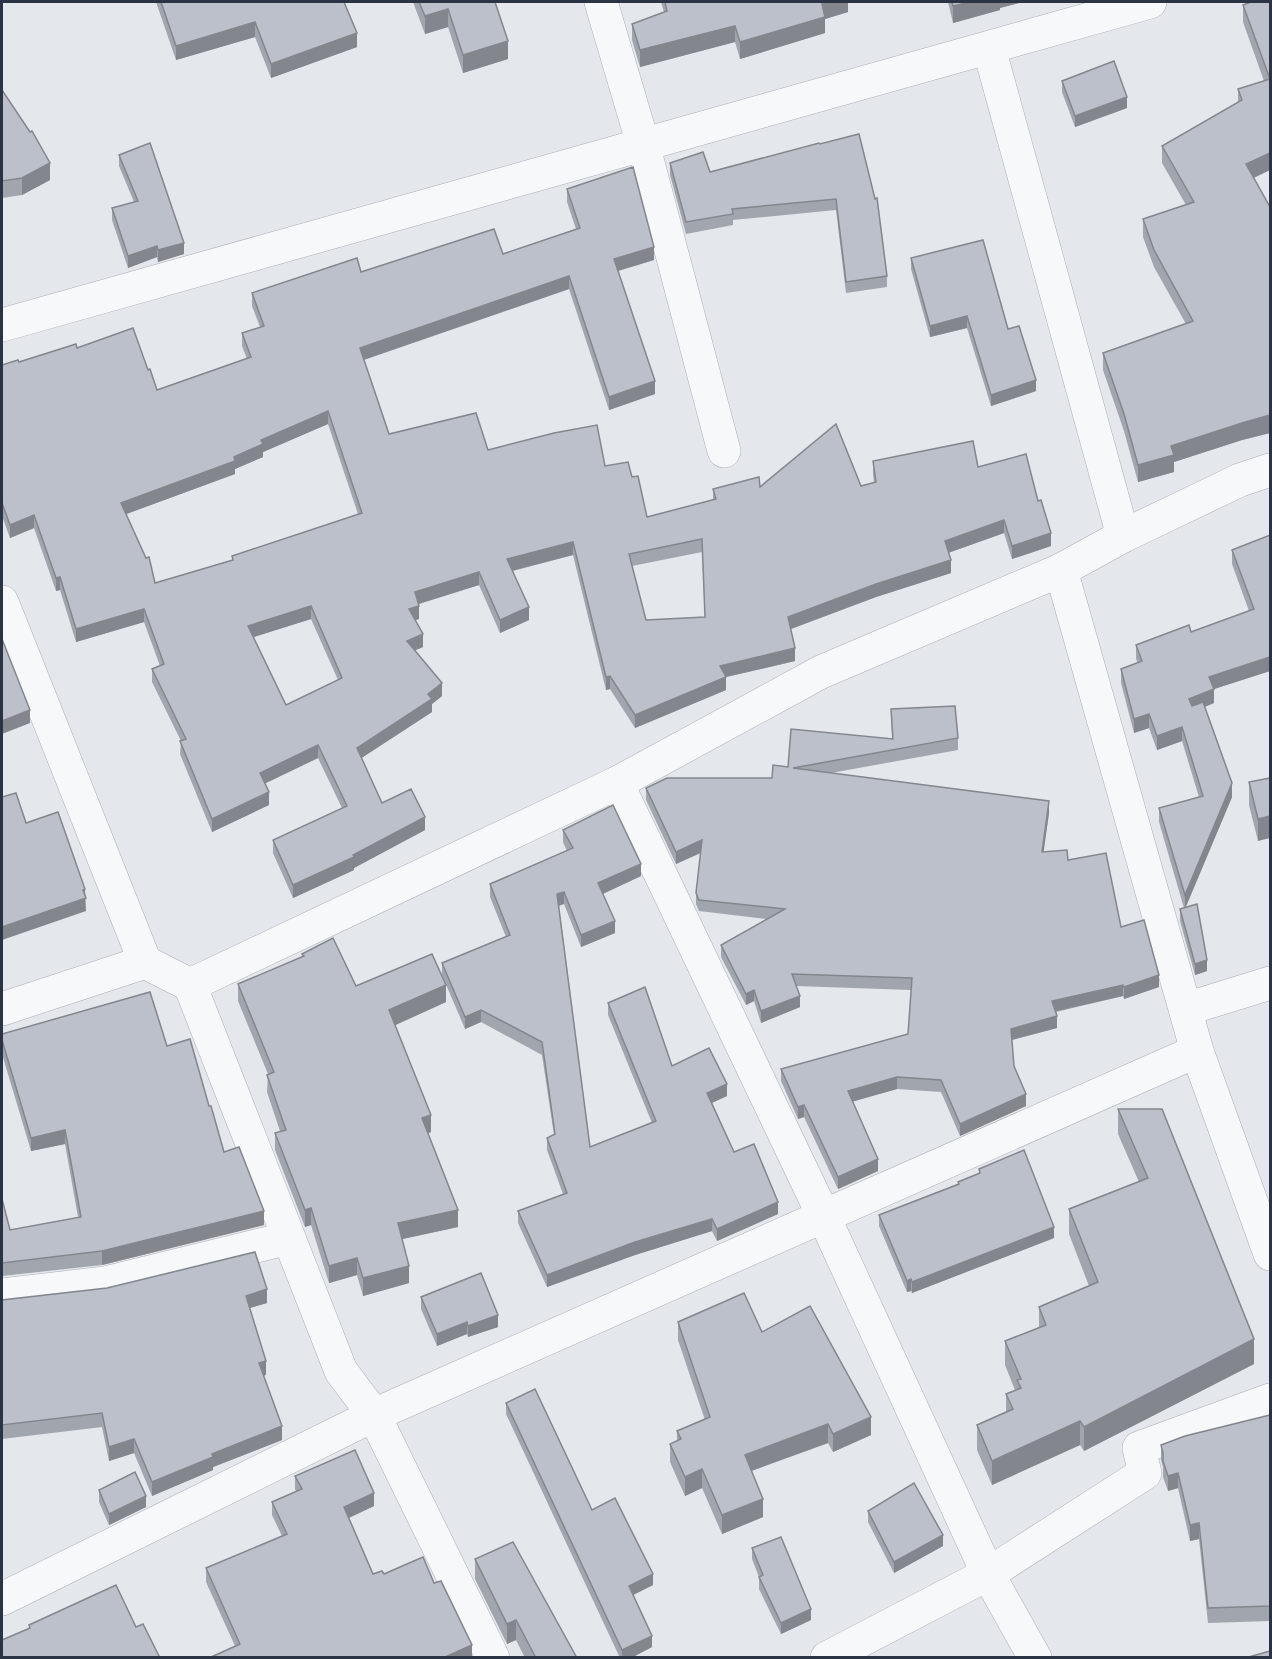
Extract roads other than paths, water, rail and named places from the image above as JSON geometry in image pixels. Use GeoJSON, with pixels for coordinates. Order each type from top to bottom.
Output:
{"type":"FeatureCollection","features":[{"type":"Feature","properties":{"kind":"street"},"geometry":{"type":"LineString","coordinates":[[601,2],[644,144],[724,450]]}},
{"type":"Feature","properties":{"kind":"street"},"geometry":{"type":"LineString","coordinates":[[2,325],[1150,2]]}},
{"type":"Feature","properties":{"kind":"street"},"geometry":{"type":"LineString","coordinates":[[989,48],[1123,536]]}},
{"type":"Feature","properties":{"kind":"street"},"geometry":{"type":"LineString","coordinates":[[190,985],[617,783],[821,672],[1061,570],[1123,536],[1240,480],[1270,470]]}},
{"type":"Feature","properties":{"kind":"street"},"geometry":{"type":"LineString","coordinates":[[1061,570],[1197,1051],[1270,1254]]}},
{"type":"Feature","properties":{"kind":"street"},"geometry":{"type":"LineString","coordinates":[[2,602],[146,962],[190,985],[341,1371],[374,1415],[493,1658]]}},
{"type":"Feature","properties":{"kind":"street"},"geometry":{"type":"LineString","coordinates":[[617,783],[824,1217],[988,1574],[1035,1658]]}},
{"type":"Feature","properties":{"kind":"street"},"geometry":{"type":"LineString","coordinates":[[2,1009],[146,962]]}},
{"type":"Feature","properties":{"kind":"street"},"geometry":{"type":"LineString","coordinates":[[1186,1010],[1270,983]]}},
{"type":"Feature","properties":{"kind":"street"},"geometry":{"type":"LineString","coordinates":[[2,1599],[374,1415],[1197,1051]]}},
{"type":"Feature","properties":{"kind":"street"},"geometry":{"type":"LineString","coordinates":[[2,1294],[105,1283],[289,1238]]}},
{"type":"Feature","properties":{"kind":"street"},"geometry":{"type":"LineString","coordinates":[[827,1658],[988,1574],[1145,1473],[1139,1448],[1270,1400]]}}]}
